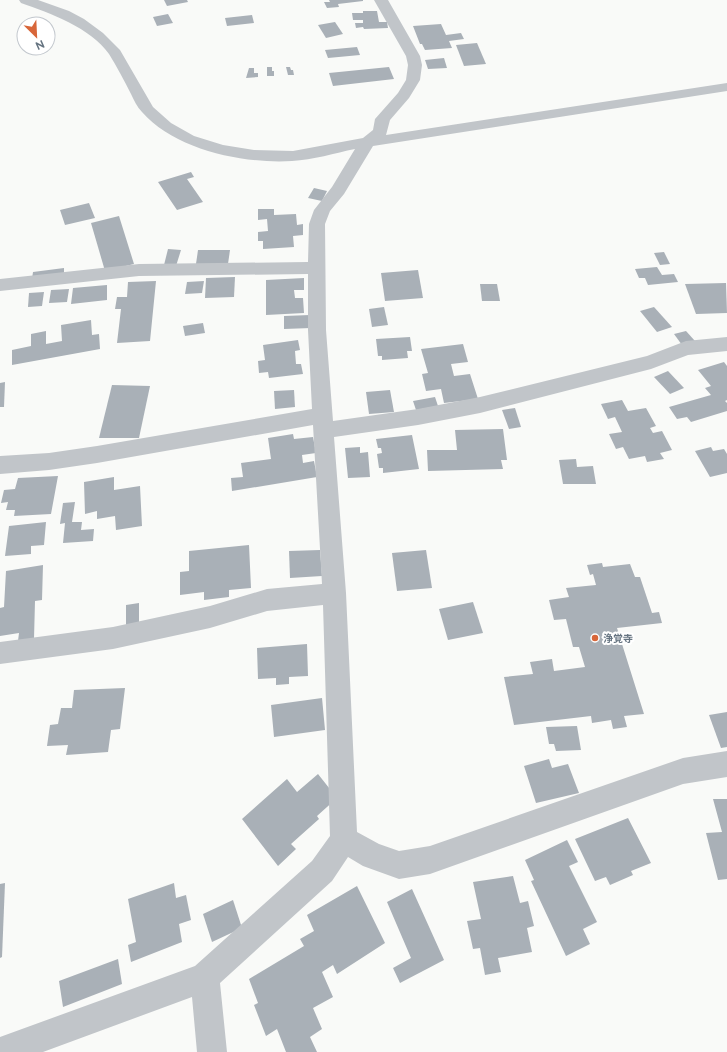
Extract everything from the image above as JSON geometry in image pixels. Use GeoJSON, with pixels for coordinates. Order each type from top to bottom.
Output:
{"type":"FeatureCollection","features":[{"type":"Feature","properties":{"kind":"street"},"geometry":{"type":"LineString","coordinates":[[26,0],[64,14],[79,22],[98,36],[112,50],[124,68],[147,110],[166,126],[189,139],[220,149],[254,155],[293,156],[368,142],[727,87]]}},
{"type":"Feature","properties":{"kind":"street"},"geometry":{"type":"LineString","coordinates":[[1,1052],[205,977],[322,871],[344,840],[334,593],[317,330],[317,224],[322,210],[338,190],[360,153],[368,142],[380,132],[383,119],[404,95],[413,80],[415,65],[413,56],[381,0]]}},
{"type":"Feature","properties":{"kind":"street"},"geometry":{"type":"LineString","coordinates":[[0,285],[139,270],[317,268]]}},
{"type":"Feature","properties":{"kind":"street"},"geometry":{"type":"LineString","coordinates":[[0,465],[27,464],[95,456],[235,430],[323,422],[411,418],[480,405],[651,362],[686,348],[727,344]]}},
{"type":"Feature","properties":{"kind":"street"},"geometry":{"type":"LineString","coordinates":[[0,653],[114,638],[210,616],[267,600],[334,593]]}},
{"type":"Feature","properties":{"kind":"street"},"geometry":{"type":"LineString","coordinates":[[344,840],[372,856],[399,865],[430,860],[683,771],[727,764]]}},
{"type":"Feature","properties":{"kind":"street"},"geometry":{"type":"LineString","coordinates":[[205,977],[212,1052]]}},
{"type":"Feature","properties":{"kind":"building"},"geometry":{"type":"Polygon","coordinates":[[[164,0],[187,0],[188,2],[167,6],[164,0]]]}},
{"type":"Feature","properties":{"kind":"building"},"geometry":{"type":"Polygon","coordinates":[[[329,0],[363,1],[338,4],[339,7],[327,8],[324,2],[330,2],[329,0]]]}},
{"type":"Feature","properties":{"kind":"building"},"geometry":{"type":"Polygon","coordinates":[[[363,11],[377,11],[379,22],[387,22],[388,28],[356,28],[355,23],[363,23],[363,20],[353,20],[352,13],[363,13],[363,11]]]}},
{"type":"Feature","properties":{"kind":"building"},"geometry":{"type":"Polygon","coordinates":[[[168,14],[173,23],[157,26],[153,17],[168,14]]]}},
{"type":"Feature","properties":{"kind":"building"},"geometry":{"type":"Polygon","coordinates":[[[252,15],[254,23],[227,26],[225,18],[252,15]]]}},
{"type":"Feature","properties":{"kind":"building"},"geometry":{"type":"Polygon","coordinates":[[[335,22],[343,34],[326,38],[318,25],[335,22]]]}},
{"type":"Feature","properties":{"kind":"building"},"geometry":{"type":"Polygon","coordinates":[[[441,24],[446,35],[461,33],[464,39],[449,41],[452,48],[425,50],[422,44],[420,44],[413,26],[441,24]]]}},
{"type":"Feature","properties":{"kind":"building"},"geometry":{"type":"Polygon","coordinates":[[[477,43],[486,64],[464,66],[456,45],[477,43]]]}},
{"type":"Feature","properties":{"kind":"building"},"geometry":{"type":"Polygon","coordinates":[[[357,47],[360,55],[328,58],[325,50],[357,47]]]}},
{"type":"Feature","properties":{"kind":"building"},"geometry":{"type":"Polygon","coordinates":[[[444,58],[447,68],[428,69],[425,60],[444,58]]]}},
{"type":"Feature","properties":{"kind":"building"},"geometry":{"type":"Polygon","coordinates":[[[267,67],[272,67],[274,76],[267,76],[267,67]]]}},
{"type":"Feature","properties":{"kind":"building"},"geometry":{"type":"Polygon","coordinates":[[[286,67],[290,67],[291,70],[293,70],[294,75],[288,75],[286,67]]]}},
{"type":"Feature","properties":{"kind":"building"},"geometry":{"type":"Polygon","coordinates":[[[389,67],[394,79],[333,86],[329,73],[389,67]]]}},
{"type":"Feature","properties":{"kind":"building"},"geometry":{"type":"Polygon","coordinates":[[[249,68],[254,68],[254,73],[258,73],[258,77],[246,78],[249,68]]]}},
{"type":"Feature","properties":{"kind":"building"},"geometry":{"type":"Polygon","coordinates":[[[191,172],[194,177],[187,179],[203,202],[177,210],[158,182],[191,172]]]}},
{"type":"Feature","properties":{"kind":"building"},"geometry":{"type":"Polygon","coordinates":[[[314,188],[327,191],[322,201],[308,198],[314,188]]]}},
{"type":"Feature","properties":{"kind":"building"},"geometry":{"type":"Polygon","coordinates":[[[89,203],[95,218],[65,225],[60,210],[89,203]]]}},
{"type":"Feature","properties":{"kind":"building"},"geometry":{"type":"Polygon","coordinates":[[[258,209],[274,209],[274,215],[296,214],[297,225],[303,224],[303,235],[293,236],[294,247],[263,249],[263,241],[258,241],[258,232],[268,231],[267,219],[258,220],[258,209]]]}},
{"type":"Feature","properties":{"kind":"building"},"geometry":{"type":"Polygon","coordinates":[[[119,216],[134,264],[105,271],[91,223],[119,216]]]}},
{"type":"Feature","properties":{"kind":"building"},"geometry":{"type":"Polygon","coordinates":[[[168,249],[181,250],[176,266],[164,265],[168,249]]]}},
{"type":"Feature","properties":{"kind":"building"},"geometry":{"type":"Polygon","coordinates":[[[198,250],[230,250],[228,264],[196,264],[198,250]]]}},
{"type":"Feature","properties":{"kind":"building"},"geometry":{"type":"Polygon","coordinates":[[[664,252],[670,264],[660,265],[654,253],[664,252]]]}},
{"type":"Feature","properties":{"kind":"building"},"geometry":{"type":"Polygon","coordinates":[[[657,267],[662,275],[674,274],[678,282],[648,285],[645,278],[639,278],[635,269],[657,267]]]}},
{"type":"Feature","properties":{"kind":"building"},"geometry":{"type":"Polygon","coordinates":[[[64,268],[64,275],[32,279],[33,272],[64,268]]]}},
{"type":"Feature","properties":{"kind":"building"},"geometry":{"type":"Polygon","coordinates":[[[418,270],[423,298],[385,301],[381,273],[418,270]]]}},
{"type":"Feature","properties":{"kind":"building"},"geometry":{"type":"Polygon","coordinates":[[[235,277],[234,297],[205,298],[206,278],[235,277]]]}},
{"type":"Feature","properties":{"kind":"building"},"geometry":{"type":"Polygon","coordinates":[[[304,278],[304,290],[294,290],[295,298],[303,298],[304,313],[266,315],[266,280],[304,278]]]}},
{"type":"Feature","properties":{"kind":"building"},"geometry":{"type":"Polygon","coordinates":[[[156,281],[150,341],[117,343],[121,309],[115,309],[117,297],[127,297],[128,282],[156,281]]]}},
{"type":"Feature","properties":{"kind":"building"},"geometry":{"type":"Polygon","coordinates":[[[204,281],[202,293],[185,294],[187,282],[204,281]]]}},
{"type":"Feature","properties":{"kind":"building"},"geometry":{"type":"Polygon","coordinates":[[[726,283],[727,313],[696,314],[685,284],[726,283]]]}},
{"type":"Feature","properties":{"kind":"building"},"geometry":{"type":"Polygon","coordinates":[[[480,284],[497,284],[500,301],[482,301],[480,284]]]}},
{"type":"Feature","properties":{"kind":"building"},"geometry":{"type":"Polygon","coordinates":[[[107,285],[107,300],[71,304],[73,288],[107,285]]]}},
{"type":"Feature","properties":{"kind":"building"},"geometry":{"type":"Polygon","coordinates":[[[69,289],[67,302],[49,303],[51,290],[69,289]]]}},
{"type":"Feature","properties":{"kind":"building"},"geometry":{"type":"Polygon","coordinates":[[[44,292],[42,306],[28,307],[29,293],[44,292]]]}},
{"type":"Feature","properties":{"kind":"building"},"geometry":{"type":"Polygon","coordinates":[[[384,307],[388,325],[372,327],[369,309],[384,307]]]}},
{"type":"Feature","properties":{"kind":"building"},"geometry":{"type":"Polygon","coordinates":[[[654,307],[672,327],[657,332],[640,311],[654,307]]]}},
{"type":"Feature","properties":{"kind":"building"},"geometry":{"type":"Polygon","coordinates":[[[310,315],[311,328],[284,329],[284,316],[310,315]]]}},
{"type":"Feature","properties":{"kind":"building"},"geometry":{"type":"Polygon","coordinates":[[[91,320],[92,335],[99,334],[100,349],[12,365],[12,350],[31,346],[31,334],[46,331],[46,344],[62,341],[61,325],[91,320]]]}},
{"type":"Feature","properties":{"kind":"building"},"geometry":{"type":"Polygon","coordinates":[[[203,323],[205,333],[185,336],[183,326],[203,323]]]}},
{"type":"Feature","properties":{"kind":"building"},"geometry":{"type":"Polygon","coordinates":[[[686,331],[695,341],[682,345],[674,334],[686,331]]]}},
{"type":"Feature","properties":{"kind":"building"},"geometry":{"type":"Polygon","coordinates":[[[410,337],[412,351],[407,351],[408,358],[382,360],[382,356],[378,356],[376,339],[410,337]]]}},
{"type":"Feature","properties":{"kind":"building"},"geometry":{"type":"Polygon","coordinates":[[[298,340],[300,350],[295,351],[296,364],[301,364],[303,374],[269,378],[268,372],[259,373],[258,361],[265,360],[263,345],[298,340]]]}},
{"type":"Feature","properties":{"kind":"building"},"geometry":{"type":"Polygon","coordinates":[[[463,344],[468,362],[451,364],[454,376],[470,374],[478,399],[444,403],[441,389],[426,391],[422,374],[428,373],[421,349],[463,344]]]}},
{"type":"Feature","properties":{"kind":"building"},"geometry":{"type":"Polygon","coordinates":[[[724,362],[727,366],[727,400],[725,401],[727,403],[727,411],[691,422],[687,417],[677,419],[669,407],[711,395],[705,388],[711,386],[698,370],[724,362]]]}},
{"type":"Feature","properties":{"kind":"building"},"geometry":{"type":"Polygon","coordinates":[[[668,371],[684,388],[670,394],[654,377],[668,371]]]}},
{"type":"Feature","properties":{"kind":"building"},"geometry":{"type":"Polygon","coordinates":[[[5,382],[4,407],[0,407],[0,383],[5,382]]]}},
{"type":"Feature","properties":{"kind":"building"},"geometry":{"type":"Polygon","coordinates":[[[112,385],[150,386],[139,438],[99,438],[112,385]]]}},
{"type":"Feature","properties":{"kind":"building"},"geometry":{"type":"Polygon","coordinates":[[[294,390],[295,407],[275,409],[274,391],[294,390]]]}},
{"type":"Feature","properties":{"kind":"building"},"geometry":{"type":"Polygon","coordinates":[[[390,390],[394,412],[369,414],[366,392],[390,390]]]}},
{"type":"Feature","properties":{"kind":"building"},"geometry":{"type":"Polygon","coordinates":[[[435,397],[438,406],[416,410],[413,401],[435,397]]]}},
{"type":"Feature","properties":{"kind":"building"},"geometry":{"type":"Polygon","coordinates":[[[622,400],[628,411],[646,408],[656,426],[650,428],[653,433],[662,431],[672,450],[660,453],[664,459],[647,462],[645,456],[629,459],[623,447],[616,449],[609,434],[622,432],[615,417],[608,419],[601,404],[622,400]]]}},
{"type":"Feature","properties":{"kind":"building"},"geometry":{"type":"Polygon","coordinates":[[[515,408],[521,427],[509,429],[502,410],[515,408]]]}},
{"type":"Feature","properties":{"kind":"building"},"geometry":{"type":"Polygon","coordinates":[[[503,429],[507,460],[501,460],[503,469],[428,471],[427,450],[457,450],[455,430],[503,429]]]}},
{"type":"Feature","properties":{"kind":"building"},"geometry":{"type":"Polygon","coordinates":[[[293,434],[294,439],[313,437],[316,453],[302,455],[303,463],[314,461],[317,477],[232,491],[231,478],[243,477],[241,463],[271,459],[268,438],[293,434]]]}},
{"type":"Feature","properties":{"kind":"building"},"geometry":{"type":"Polygon","coordinates":[[[412,435],[419,469],[383,473],[383,468],[379,468],[377,454],[382,453],[381,448],[378,448],[376,439],[412,435]]]}},
{"type":"Feature","properties":{"kind":"building"},"geometry":{"type":"Polygon","coordinates":[[[360,447],[360,453],[368,452],[370,477],[348,478],[345,448],[360,447]]]}},
{"type":"Feature","properties":{"kind":"building"},"geometry":{"type":"Polygon","coordinates":[[[711,447],[713,451],[724,449],[727,454],[727,473],[710,477],[695,451],[711,447]]]}},
{"type":"Feature","properties":{"kind":"building"},"geometry":{"type":"Polygon","coordinates":[[[576,459],[577,467],[593,466],[596,484],[563,484],[559,460],[576,459]]]}},
{"type":"Feature","properties":{"kind":"building"},"geometry":{"type":"Polygon","coordinates":[[[58,476],[51,514],[14,516],[15,510],[6,510],[8,502],[1,503],[4,490],[15,489],[18,478],[58,476]]]}},
{"type":"Feature","properties":{"kind":"building"},"geometry":{"type":"Polygon","coordinates":[[[114,477],[114,490],[140,486],[142,526],[116,530],[115,516],[97,519],[97,511],[85,514],[84,482],[114,477]]]}},
{"type":"Feature","properties":{"kind":"building"},"geometry":{"type":"Polygon","coordinates":[[[75,502],[72,522],[82,522],[81,530],[94,529],[93,541],[63,543],[65,523],[60,524],[63,503],[75,502]]]}},
{"type":"Feature","properties":{"kind":"building"},"geometry":{"type":"Polygon","coordinates":[[[46,522],[44,545],[31,546],[31,554],[5,556],[9,526],[46,522]]]}},
{"type":"Feature","properties":{"kind":"building"},"geometry":{"type":"Polygon","coordinates":[[[249,545],[251,588],[229,590],[229,597],[204,600],[204,592],[180,595],[180,572],[189,571],[189,551],[249,545]]]}},
{"type":"Feature","properties":{"kind":"building"},"geometry":{"type":"Polygon","coordinates":[[[320,550],[322,576],[290,578],[289,551],[320,550]]]}},
{"type":"Feature","properties":{"kind":"building"},"geometry":{"type":"Polygon","coordinates":[[[426,550],[432,588],[397,591],[392,553],[426,550]]]}},
{"type":"Feature","properties":{"kind":"building","name":"浄覚寺"},"geometry":{"type":"Polygon","coordinates":[[[602,563],[603,567],[630,564],[635,577],[640,577],[652,613],[659,612],[662,623],[617,628],[644,714],[624,716],[627,727],[613,729],[611,720],[592,723],[591,716],[514,725],[504,677],[533,674],[530,662],[552,659],[554,671],[585,667],[579,647],[573,647],[566,619],[554,620],[549,600],[569,597],[566,588],[596,585],[593,574],[590,575],[587,565],[602,563]]]}},
{"type":"Feature","properties":{"kind":"building"},"geometry":{"type":"Polygon","coordinates":[[[43,565],[42,600],[35,601],[34,639],[18,641],[19,633],[0,636],[0,608],[4,607],[6,571],[43,565]]]}},
{"type":"Feature","properties":{"kind":"building"},"geometry":{"type":"Polygon","coordinates":[[[473,602],[483,633],[448,640],[439,609],[473,602]]]}},
{"type":"Feature","properties":{"kind":"building"},"geometry":{"type":"Polygon","coordinates":[[[139,603],[139,625],[126,626],[126,605],[139,603]]]}},
{"type":"Feature","properties":{"kind":"building"},"geometry":{"type":"Polygon","coordinates":[[[307,644],[308,676],[289,677],[289,684],[276,685],[276,678],[258,679],[257,648],[307,644]]]}},
{"type":"Feature","properties":{"kind":"building"},"geometry":{"type":"Polygon","coordinates":[[[125,688],[120,729],[111,730],[108,752],[66,755],[68,745],[47,746],[50,725],[58,724],[61,708],[72,708],[74,690],[125,688]]]}},
{"type":"Feature","properties":{"kind":"building"},"geometry":{"type":"Polygon","coordinates":[[[322,698],[325,730],[274,737],[271,705],[322,698]]]}},
{"type":"Feature","properties":{"kind":"building"},"geometry":{"type":"Polygon","coordinates":[[[727,712],[727,747],[721,748],[709,715],[727,712]]]}},
{"type":"Feature","properties":{"kind":"building"},"geometry":{"type":"Polygon","coordinates":[[[577,726],[581,750],[556,751],[554,744],[549,744],[546,727],[577,726]]]}},
{"type":"Feature","properties":{"kind":"building"},"geometry":{"type":"Polygon","coordinates":[[[549,759],[552,768],[568,764],[579,793],[536,803],[524,766],[549,759]]]}},
{"type":"Feature","properties":{"kind":"building"},"geometry":{"type":"Polygon","coordinates":[[[318,774],[337,798],[317,816],[319,819],[291,844],[296,849],[278,866],[242,819],[287,779],[297,792],[318,774]]]}},
{"type":"Feature","properties":{"kind":"building"},"geometry":{"type":"Polygon","coordinates":[[[713,799],[727,799],[727,879],[718,880],[706,833],[722,832],[713,799]]]}},
{"type":"Feature","properties":{"kind":"building"},"geometry":{"type":"Polygon","coordinates":[[[628,818],[651,863],[631,871],[633,875],[610,885],[606,877],[595,881],[575,839],[628,818]]]}},
{"type":"Feature","properties":{"kind":"building"},"geometry":{"type":"Polygon","coordinates":[[[567,840],[578,862],[569,866],[597,922],[583,929],[590,944],[566,956],[531,881],[534,880],[525,860],[567,840]]]}},
{"type":"Feature","properties":{"kind":"building"},"geometry":{"type":"Polygon","coordinates":[[[513,876],[520,903],[528,901],[534,926],[527,928],[532,952],[498,958],[501,972],[485,975],[480,948],[473,949],[467,921],[481,919],[473,882],[513,876]]]}},
{"type":"Feature","properties":{"kind":"building"},"geometry":{"type":"Polygon","coordinates":[[[5,883],[2,957],[0,958],[0,884],[5,883]]]}},
{"type":"Feature","properties":{"kind":"building"},"geometry":{"type":"Polygon","coordinates":[[[174,883],[176,898],[186,895],[191,920],[179,924],[182,942],[131,962],[128,945],[136,942],[128,899],[174,883]]]}},
{"type":"Feature","properties":{"kind":"building"},"geometry":{"type":"Polygon","coordinates":[[[357,886],[385,943],[337,974],[333,965],[322,972],[333,997],[313,1008],[322,1029],[310,1037],[317,1052],[286,1052],[277,1029],[266,1036],[254,1005],[258,1003],[249,979],[304,946],[300,939],[314,931],[307,915],[357,886]]]}},
{"type":"Feature","properties":{"kind":"building"},"geometry":{"type":"Polygon","coordinates":[[[412,889],[444,960],[400,983],[393,968],[411,958],[387,902],[412,889]]]}},
{"type":"Feature","properties":{"kind":"building"},"geometry":{"type":"Polygon","coordinates":[[[233,900],[242,928],[212,942],[203,914],[233,900]]]}},
{"type":"Feature","properties":{"kind":"building"},"geometry":{"type":"Polygon","coordinates":[[[118,959],[122,984],[63,1007],[59,981],[118,959]]]}},
{"type":"Feature","properties":{"kind":"place","name":"浄覚寺"},"geometry":{"type":"Point","coordinates":[595,638]}}]}
